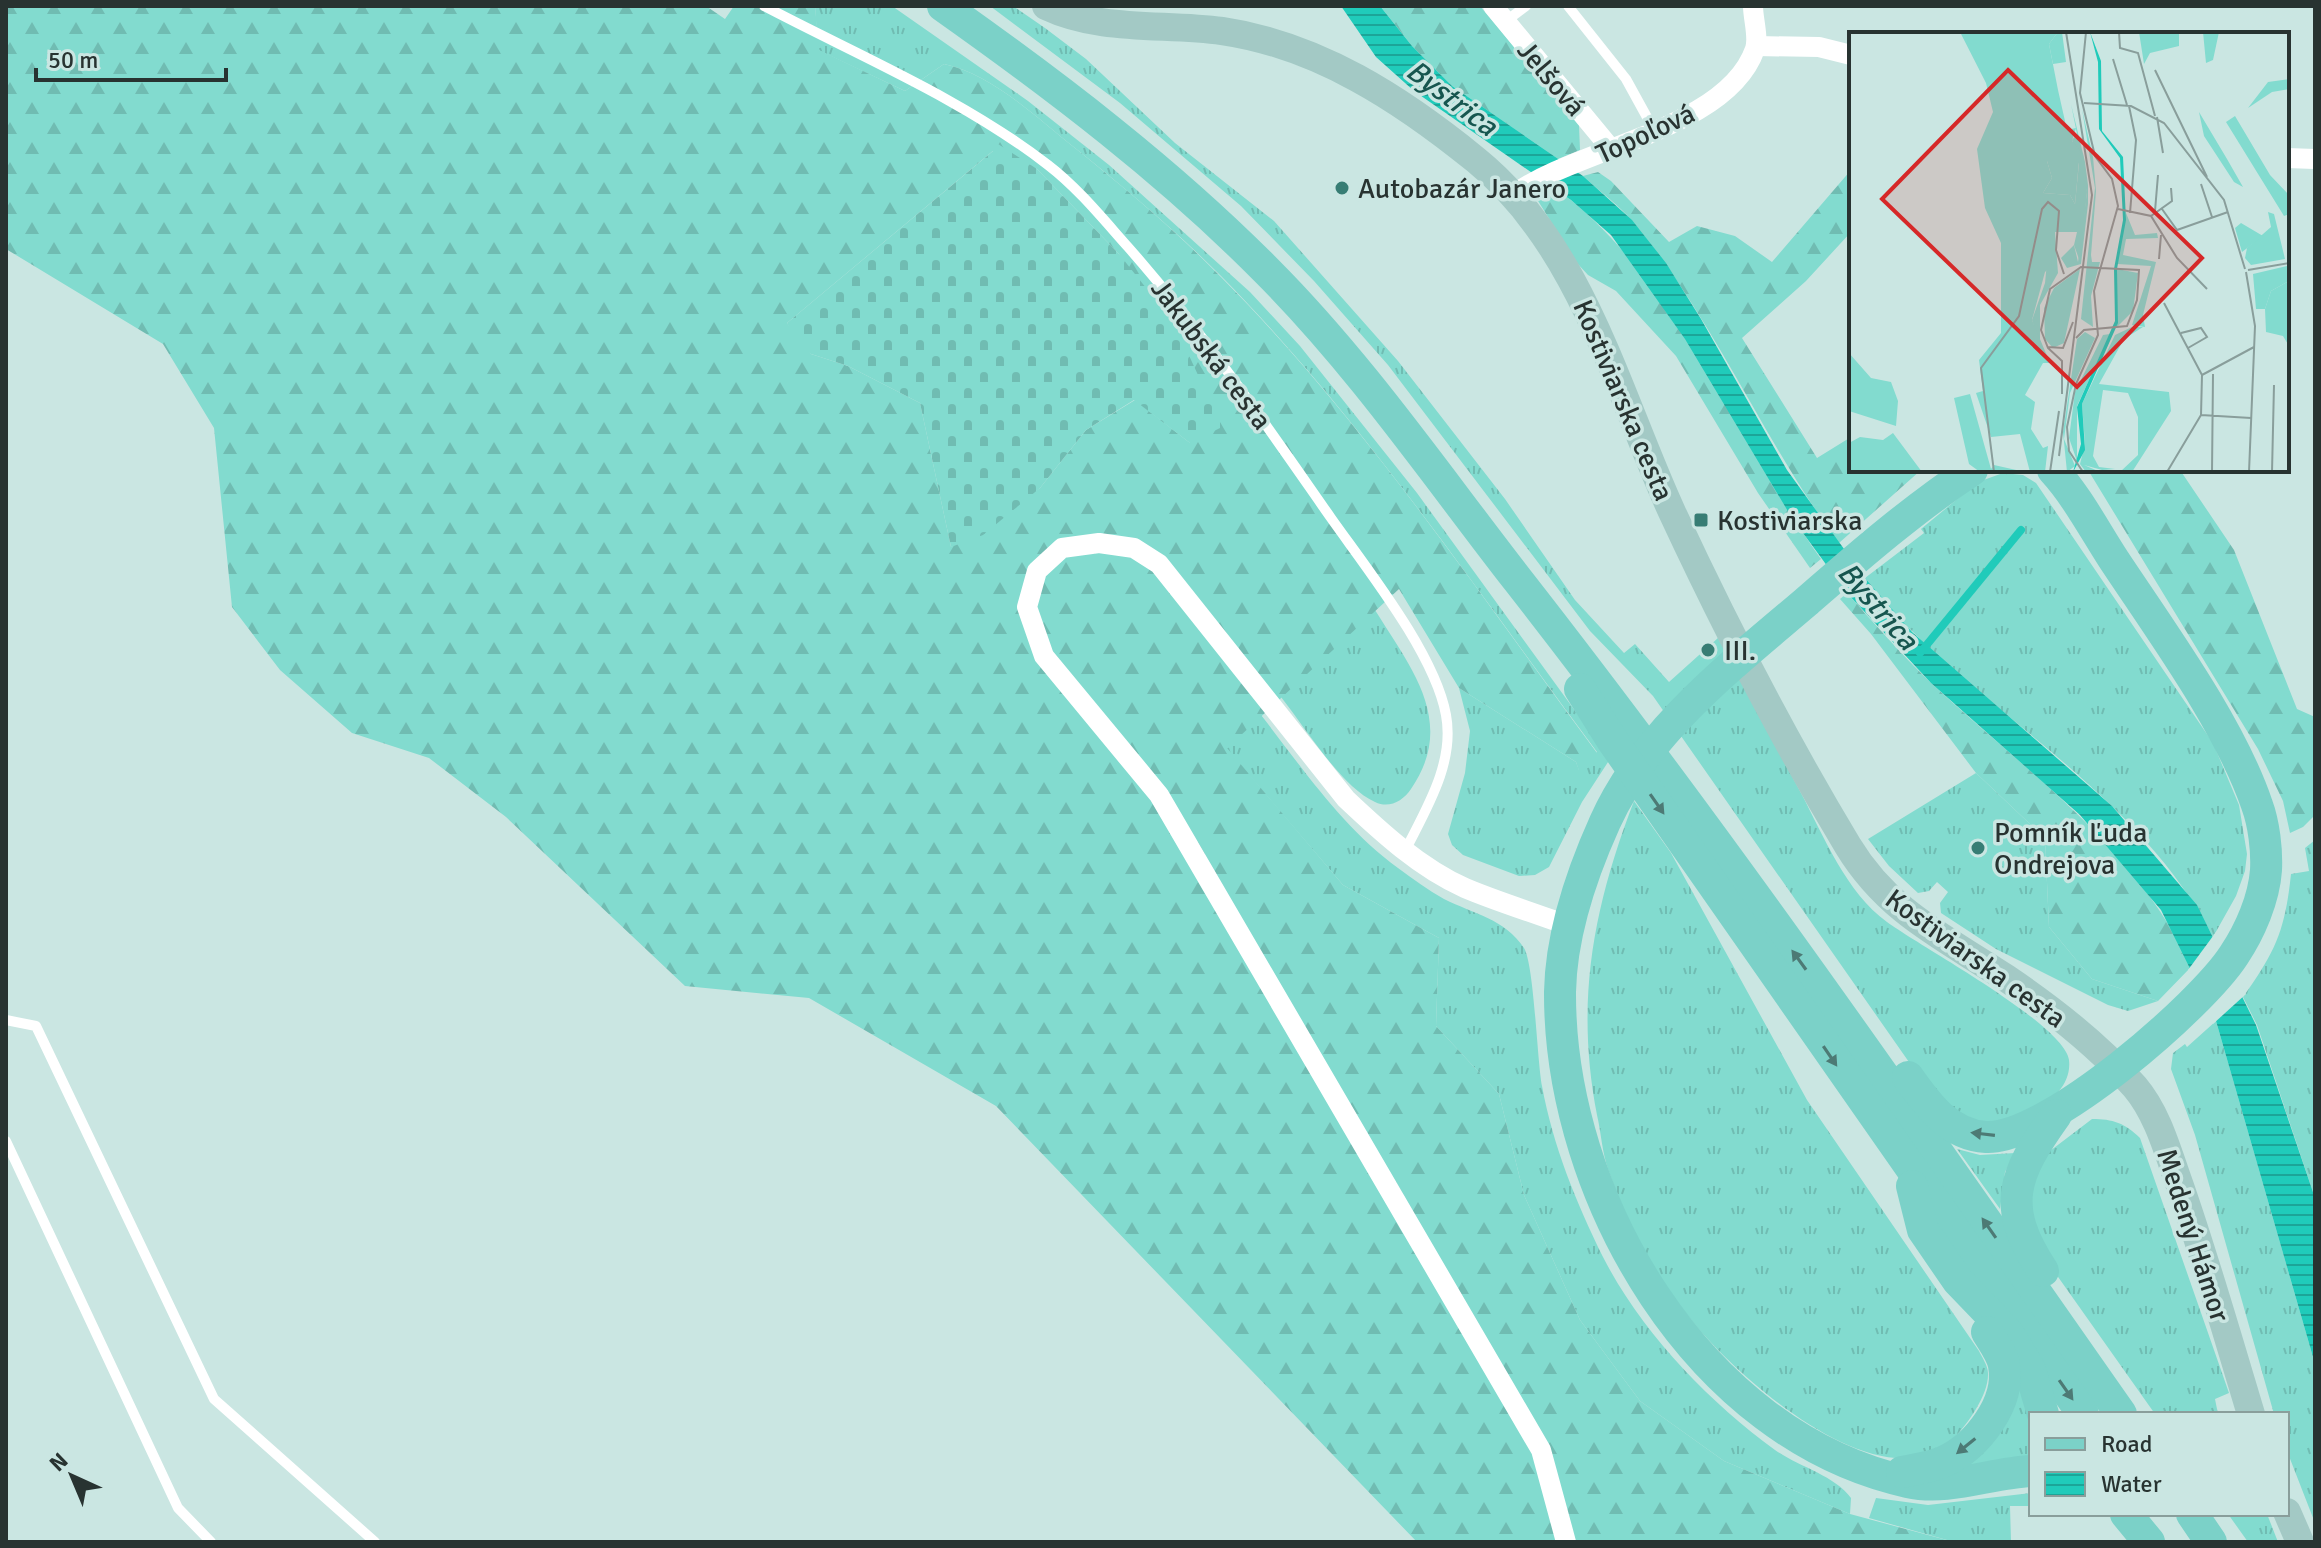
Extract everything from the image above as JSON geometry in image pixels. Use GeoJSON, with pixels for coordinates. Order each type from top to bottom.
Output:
{"type":"FeatureCollection","features":[{"type":"Feature","properties":{"kind":"main road"},"geometry":{"type":"LineString","coordinates":[[943,6],[1084,111],[1172,183],[1241,245],[1317,325],[1374,393],[1614,703],[2120,1412]]}},
{"type":"Feature","properties":{"kind":"main road"},"geometry":{"type":"LineString","coordinates":[[1969,472],[1911,516],[1747,652],[1672,725],[1629,778],[1605,822],[1569,926],[1560,988],[1563,1042],[1572,1100],[1588,1162],[1614,1228],[1641,1276],[1679,1329],[1725,1379],[1819,1451],[1856,1468],[1911,1483],[1950,1484],[2029,1471]]}},
{"type":"Feature","properties":{"kind":"main road"},"geometry":{"type":"LineString","coordinates":[[1844,1024],[1903,1071],[1930,1107],[1954,1128],[1985,1137],[2012,1134],[2056,1114],[2171,1022],[2234,955],[2263,891],[2265,847],[2258,806],[2231,746],[2174,652],[2054,472]]}},
{"type":"Feature","properties":{"kind":"main road"},"geometry":{"type":"LineString","coordinates":[[1500,556],[1612,740],[1907,1167],[2082,1412]]}},
{"type":"Feature","properties":{"kind":"main road"},"geometry":{"type":"LineString","coordinates":[[2056,1114],[2029,1153],[2014,1200],[2024,1242],[2051,1283],[2067,1337]]}},
{"type":"Feature","properties":{"kind":"main road"},"geometry":{"type":"LineString","coordinates":[[1907,1167],[1923,1230],[1958,1281],[2008,1333],[2030,1370],[2042,1412]]}},
{"type":"Feature","properties":{"kind":"main road"},"geometry":{"type":"LineString","coordinates":[[1884,1475],[1944,1462],[1972,1444],[1990,1420],[2004,1388],[2004,1365],[1994,1343],[1968,1305],[1958,1281]]}},
{"type":"Feature","properties":{"kind":"main road"},"geometry":{"type":"LineString","coordinates":[[2128,1516],[2149,1542]]}},
{"type":"Feature","properties":{"kind":"main road"},"geometry":{"type":"LineString","coordinates":[[2155,1516],[2174,1542]]}},
{"type":"Feature","properties":{"kind":"main road"},"geometry":{"type":"LineString","coordinates":[[2193,1516],[2211,1542]]}},
{"type":"Feature","properties":{"kind":"street","name":"Kostiviarska cesta"},"geometry":{"type":"LineString","coordinates":[[1046,6],[1100,23],[1222,31],[1298,50],[1335,65],[1427,122],[1487,169],[1522,190],[1530,213],[1582,300],[1655,473],[1712,595],[1778,724],[1851,851],[1882,894],[1929,931],[2008,979],[2076,1031],[2116,1068]]}},
{"type":"Feature","properties":{"kind":"street"},"geometry":{"type":"LineString","coordinates":[[1753,6],[1756,46],[1819,47],[1849,54]]}},
{"type":"Feature","properties":{"kind":"street","name":"Jelšová"},"geometry":{"type":"LineString","coordinates":[[1499,14],[1612,150]]}},
{"type":"Feature","properties":{"kind":"street","name":"Topoľová"},"geometry":{"type":"LineString","coordinates":[[1522,190],[1654,130],[1722,94],[1744,70],[1756,46]]}},
{"type":"Feature","properties":{"kind":"street"},"geometry":{"type":"LineString","coordinates":[[2289,158],[2315,159]]}},
{"type":"Feature","properties":{"kind":"street"},"geometry":{"type":"LineString","coordinates":[[1566,1542],[1541,1450],[1159,795],[1044,656],[1027,607],[1037,571],[1062,548],[1099,543],[1134,548],[1159,564],[1346,799],[1405,851],[1464,888],[1569,926]]}},
{"type":"Feature","properties":{"kind":"street","name":"Medený Hámor"},"geometry":{"type":"LineString","coordinates":[[2116,1068],[2144,1099],[2165,1143],[2250,1412]]}},
{"type":"Feature","properties":{"kind":"street"},"geometry":{"type":"LineString","coordinates":[[2289,1516],[2300,1542]]}},
{"type":"Feature","properties":{"kind":"lane","name":"Jakubská cesta"},"geometry":{"type":"LineString","coordinates":[[764,6],[978,118],[1051,167],[1112,229],[1199,332],[1372,577],[1435,682],[1446,715],[1448,748],[1434,793],[1405,851]]}},
{"type":"Feature","properties":{"kind":"lane"},"geometry":{"type":"LineString","coordinates":[[1499,14],[1526,6]]}},
{"type":"Feature","properties":{"kind":"lane"},"geometry":{"type":"LineString","coordinates":[[1568,6],[1626,79],[1654,130]]}},
{"type":"Feature","properties":{"kind":"lane"},"geometry":{"type":"LineString","coordinates":[[6,1020],[36,1026],[214,1399],[375,1542]]}},
{"type":"Feature","properties":{"kind":"lane"},"geometry":{"type":"LineString","coordinates":[[6,1141],[178,1508],[211,1542]]}},
{"type":"Feature","properties":{"kind":"green space"},"geometry":{"type":"Polygon","coordinates":[[[6,6],[706,6],[725,19],[734,6],[815,6],[819,50],[905,91],[944,64],[962,69],[997,87],[1150,210],[1204,260],[1273,332],[1371,448],[1597,753],[1591,763],[1579,771],[1576,762],[1459,688],[1399,589],[1227,748],[1343,885],[1439,938],[1436,1026],[1499,1094],[1524,1195],[1580,1320],[1640,1401],[1724,1461],[1850,1514],[1954,1542],[1417,1542],[996,1106],[809,998],[685,986],[506,817],[429,758],[352,733],[280,670],[232,607],[214,428],[163,344],[6,249],[6,6]],[[994,150],[787,323],[811,354],[848,366],[920,403],[951,547],[1040,488],[1086,430],[1135,400],[1190,443],[1119,254],[1037,169],[994,150]]]}},
{"type":"Feature","properties":{"kind":"green space"},"geometry":{"type":"Polygon","coordinates":[[[815,6],[892,6],[1028,101],[1109,165],[1250,292],[1300,346],[1417,493],[1610,759],[1582,802],[1549,867],[1535,875],[1519,876],[1463,855],[1452,845],[1448,834],[1465,773],[1470,731],[1459,688],[1576,762],[1579,770],[1597,752],[1417,508],[1323,388],[1273,331],[1186,242],[1013,98],[979,77],[944,64],[905,91],[818,50],[815,6]]]}},
{"type":"Feature","properties":{"kind":"green space"},"geometry":{"type":"Polygon","coordinates":[[[990,6],[1013,6],[1086,59],[1175,143],[1274,221],[1398,361],[1505,499],[1575,600],[1624,653],[1635,644],[1669,682],[1718,638],[1828,845],[1848,880],[1872,910],[2018,1007],[2061,1045],[2069,1060],[2068,1075],[2050,1100],[2021,1116],[1989,1122],[1975,1120],[1951,1107],[1918,1075],[1653,696],[1590,631],[1388,365],[1314,281],[1241,206],[1120,103],[990,6]]]}},
{"type":"Feature","properties":{"kind":"green space"},"geometry":{"type":"Polygon","coordinates":[[[1380,6],[1480,6],[1579,125],[1580,150],[1558,159],[1452,86],[1412,46],[1380,6]]]}},
{"type":"Feature","properties":{"kind":"green space"},"geometry":{"type":"Polygon","coordinates":[[[987,137],[1037,169],[1119,254],[1174,323],[1222,427],[1190,443],[1134,400],[1086,430],[1040,488],[983,535],[951,547],[920,403],[848,366],[811,354],[800,346],[787,323],[993,151],[981,144],[987,137]]]}},
{"type":"Feature","properties":{"kind":"green space"},"geometry":{"type":"Polygon","coordinates":[[[1598,172],[1611,181],[1669,242],[1697,226],[1735,236],[1772,262],[1849,172],[1849,234],[1806,281],[1742,338],[1817,458],[1849,438],[1849,472],[1919,472],[1839,543],[1786,464],[1714,340],[1662,260],[1627,216],[1583,176],[1598,172]]]}},
{"type":"Feature","properties":{"kind":"green space"},"geometry":{"type":"Polygon","coordinates":[[[1555,188],[1597,224],[1635,265],[1669,312],[1821,559],[1810,568],[1758,493],[1676,356],[1616,291],[1588,275],[1576,262],[1535,196],[1555,188]]]}},
{"type":"Feature","properties":{"kind":"green space"},"geometry":{"type":"Polygon","coordinates":[[[2089,472],[2181,472],[2234,550],[2297,709],[2315,717],[2315,815],[2303,827],[2290,833],[2283,801],[2258,749],[2089,472]]]}},
{"type":"Feature","properties":{"kind":"green space"},"geometry":{"type":"Polygon","coordinates":[[[2003,473],[2023,475],[2036,483],[2213,743],[2239,805],[2247,854],[2236,896],[2213,937],[2185,891],[2116,810],[1914,633],[1865,578],[1924,533],[1921,529],[1978,482],[2003,473]]]}},
{"type":"Feature","properties":{"kind":"green space"},"geometry":{"type":"Polygon","coordinates":[[[1847,593],[1930,682],[2075,812],[2140,884],[2168,924],[2191,967],[2158,1001],[2092,979],[2049,927],[2045,838],[1976,773],[1871,634],[1840,599],[1847,593]]]}},
{"type":"Feature","properties":{"kind":"green space"},"geometry":{"type":"Polygon","coordinates":[[[1375,610],[1414,674],[1429,718],[1430,741],[1424,764],[1408,793],[1395,803],[1385,805],[1375,802],[1349,783],[1281,697],[1375,610]]]}},
{"type":"Feature","properties":{"kind":"green space"},"geometry":{"type":"Polygon","coordinates":[[[1261,715],[1325,797],[1378,852],[1438,896],[1508,930],[1524,948],[1530,973],[1542,1086],[1552,1130],[1584,1216],[1619,1285],[1657,1338],[1701,1387],[1775,1450],[1844,1490],[1851,1498],[1850,1514],[1724,1461],[1640,1401],[1580,1320],[1524,1195],[1499,1094],[1436,1026],[1439,938],[1343,885],[1226,748],[1261,715]]]}},
{"type":"Feature","properties":{"kind":"green space"},"geometry":{"type":"Polygon","coordinates":[[[1976,773],[2045,838],[2049,927],[2092,979],[2158,1001],[2128,1011],[2108,1005],[1996,949],[1941,913],[1940,903],[1948,892],[1937,882],[1929,891],[1918,893],[1889,866],[1868,839],[1976,773]]]}},
{"type":"Feature","properties":{"kind":"green space"},"geometry":{"type":"Polygon","coordinates":[[[1634,801],[1671,853],[1807,1100],[1986,1365],[1985,1390],[1972,1416],[1955,1437],[1925,1455],[1891,1458],[1853,1447],[1814,1428],[1777,1402],[1714,1346],[1693,1322],[1655,1268],[1624,1210],[1606,1162],[1597,1115],[1588,1033],[1588,994],[1598,918],[1634,801]]]}},
{"type":"Feature","properties":{"kind":"green space"},"geometry":{"type":"Polygon","coordinates":[[[2315,840],[2315,1198],[2257,1025],[2243,997],[2264,966],[2277,939],[2286,910],[2291,874],[2309,871],[2305,848],[2315,840]]]}},
{"type":"Feature","properties":{"kind":"green space"},"geometry":{"type":"Polygon","coordinates":[[[2216,1021],[2315,1364],[2315,1523],[2289,1456],[2289,1412],[2273,1412],[2195,1135],[2171,1069],[2173,1053],[2185,1044],[2187,1047],[2216,1021]]]}},
{"type":"Feature","properties":{"kind":"green space"},"geometry":{"type":"Polygon","coordinates":[[[2092,1119],[2118,1123],[2140,1138],[2229,1393],[2215,1399],[2218,1412],[2154,1412],[2039,1250],[2028,1195],[2046,1154],[2092,1119]]]}},
{"type":"Feature","properties":{"kind":"green space"},"geometry":{"type":"Polygon","coordinates":[[[1957,1149],[1980,1155],[2015,1153],[2005,1172],[2000,1209],[1957,1149]]]}},
{"type":"Feature","properties":{"kind":"green space"},"geometry":{"type":"Polygon","coordinates":[[[2013,1360],[2030,1412],[2029,1461],[1962,1467],[2013,1360]]]}},
{"type":"Feature","properties":{"kind":"green space"},"geometry":{"type":"Polygon","coordinates":[[[2029,1493],[2029,1506],[2010,1506],[2011,1542],[1954,1542],[1869,1518],[1876,1498],[1928,1505],[2029,1493]]]}},
{"type":"Feature","properties":{"kind":"green space"},"geometry":{"type":"Polygon","coordinates":[[[2229,1516],[2268,1516],[2278,1542],[2248,1542],[2229,1516]]]}},
{"type":"Feature","properties":{"kind":"water","name":"Bystrica"},"geometry":{"type":"Polygon","coordinates":[[[1341,6],[1380,6],[1412,46],[1452,86],[1583,176],[1632,220],[1666,263],[1701,319],[1787,470],[1865,578],[1912,632],[2112,806],[2197,905],[2256,1025],[2315,1198],[2315,1364],[2216,1021],[2161,910],[2080,815],[1931,683],[1847,593],[1792,518],[1685,339],[1611,235],[1571,200],[1414,91],[1376,57],[1341,6]]]}},
{"type":"Feature","properties":{"kind":"pier"},"geometry":{"type":"Polygon","coordinates":[[[2216,932],[2246,994],[2213,1024],[2188,970],[2216,932]]]}},
{"type":"Feature","properties":{"kind":"waterway","name":"Bystrica"},"geometry":{"type":"LineString","coordinates":[[1920,653],[2021,530]]}},
{"type":"Feature","properties":{"kind":"place","name":"Autobazár Janero"},"geometry":{"type":"Point","coordinates":[1342,188]}},
{"type":"Feature","properties":{"kind":"place","name":"Kostiviarska"},"geometry":{"type":"Point","coordinates":[1701,520]}},
{"type":"Feature","properties":{"kind":"place","name":"III."},"geometry":{"type":"Point","coordinates":[1708,650]}},
{"type":"Feature","properties":{"kind":"place","name":"Pomník Ľuda Ondrejova"},"geometry":{"type":"Point","coordinates":[1978,848]}}]}
